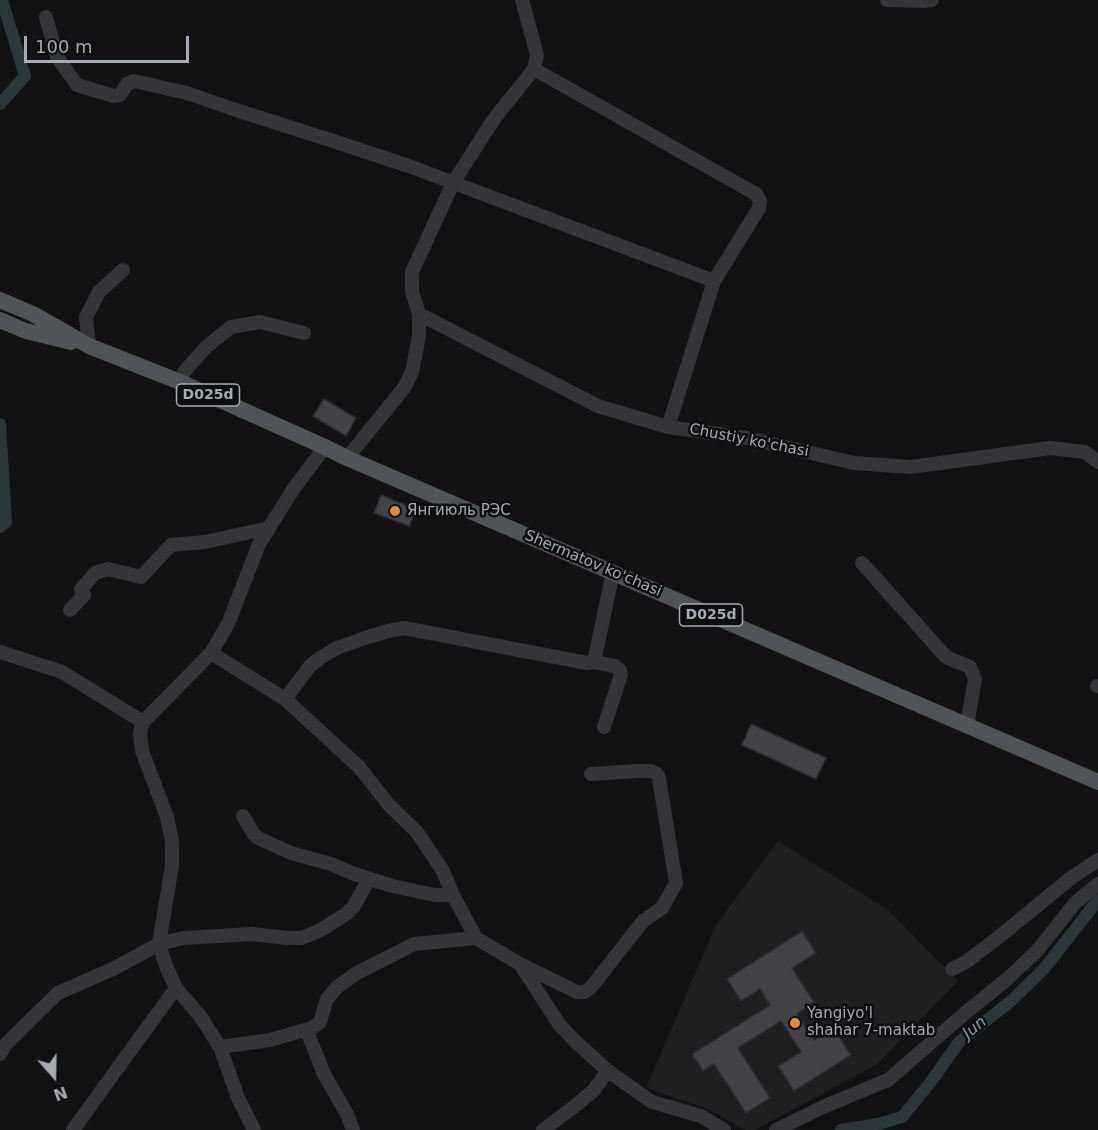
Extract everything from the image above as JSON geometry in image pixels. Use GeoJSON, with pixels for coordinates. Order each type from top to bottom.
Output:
{"type":"FeatureCollection","features":[{"type":"Feature","properties":{"kind":"main road","name":"Shermatov ko'chasi"},"geometry":{"type":"LineString","coordinates":[[0,300],[33,314],[89,346],[180,382],[347,458],[1098,782]]}},
{"type":"Feature","properties":{"kind":"main road","name":"Shermatov ko'chasi"},"geometry":{"type":"LineString","coordinates":[[0,320],[26,331],[89,346]]}},
{"type":"Feature","properties":{"kind":"street"},"geometry":{"type":"LineString","coordinates":[[886,0],[932,0]]}},
{"type":"Feature","properties":{"kind":"street"},"geometry":{"type":"LineString","coordinates":[[347,458],[404,388],[412,372],[419,336],[419,314],[412,291],[412,272],[453,183],[494,119],[534,69],[537,56],[520,1]]}},
{"type":"Feature","properties":{"kind":"street"},"geometry":{"type":"LineString","coordinates":[[46,17],[57,57],[77,85],[114,96],[120,95],[127,84],[134,81],[187,93],[453,183],[714,281]]}},
{"type":"Feature","properties":{"kind":"street"},"geometry":{"type":"LineString","coordinates":[[534,69],[756,194],[760,201],[759,208],[714,281],[668,427]]}},
{"type":"Feature","properties":{"kind":"street"},"geometry":{"type":"LineString","coordinates":[[89,346],[86,316],[99,292],[123,270]]}},
{"type":"Feature","properties":{"kind":"street","name":"Chustiy ko'chasi"},"geometry":{"type":"LineString","coordinates":[[419,314],[598,406],[668,427],[747,438],[854,463],[911,467],[1050,448],[1085,452],[1098,462]]}},
{"type":"Feature","properties":{"kind":"street"},"geometry":{"type":"LineString","coordinates":[[180,382],[184,372],[206,347],[231,327],[260,322],[304,333]]}},
{"type":"Feature","properties":{"kind":"street"},"geometry":{"type":"LineString","coordinates":[[254,1130],[238,1098],[220,1047],[200,1016],[176,988],[159,944],[172,866],[172,841],[167,818],[142,751],[140,733],[143,722],[211,653],[228,624],[259,544],[294,488],[325,447]]}},
{"type":"Feature","properties":{"kind":"street"},"geometry":{"type":"LineString","coordinates":[[70,610],[84,595],[81,589],[95,573],[108,569],[141,577],[171,545],[204,542],[269,528]]}},
{"type":"Feature","properties":{"kind":"street"},"geometry":{"type":"LineString","coordinates":[[862,563],[946,657],[970,667],[975,679],[967,725]]}},
{"type":"Feature","properties":{"kind":"street"},"geometry":{"type":"LineString","coordinates":[[594,663],[613,572]]}},
{"type":"Feature","properties":{"kind":"street"},"geometry":{"type":"LineString","coordinates":[[285,699],[310,666],[320,658],[338,648],[365,638],[404,628],[587,663],[615,666],[621,673],[604,727]]}},
{"type":"Feature","properties":{"kind":"street"},"geometry":{"type":"LineString","coordinates":[[0,652],[62,672],[143,722]]}},
{"type":"Feature","properties":{"kind":"street"},"geometry":{"type":"LineString","coordinates":[[211,653],[285,699],[359,767],[389,804],[417,832],[443,871],[476,938],[520,964],[577,992],[585,992],[592,986],[643,921],[662,908],[676,884],[657,774],[651,771],[591,774]]}},
{"type":"Feature","properties":{"kind":"street"},"geometry":{"type":"LineString","coordinates":[[243,816],[253,833],[264,842],[291,853],[331,864],[392,886],[435,895],[453,895]]}},
{"type":"Feature","properties":{"kind":"street"},"geometry":{"type":"LineString","coordinates":[[952,969],[966,962],[1071,878],[1098,860]]}},
{"type":"Feature","properties":{"kind":"street"},"geometry":{"type":"LineString","coordinates":[[0,1054],[5,1045],[58,993],[116,968],[159,944],[183,938],[252,934],[302,938],[319,931],[346,914],[354,906],[369,879]]}},
{"type":"Feature","properties":{"kind":"street"},"geometry":{"type":"LineString","coordinates":[[777,1130],[823,1107],[888,1080],[1006,980],[1037,951],[1075,903],[1098,884]]}},
{"type":"Feature","properties":{"kind":"street"},"geometry":{"type":"LineString","coordinates":[[220,1047],[270,1041],[316,1026],[320,1022],[327,999],[337,987],[357,973],[414,944],[476,938]]}},
{"type":"Feature","properties":{"kind":"street"},"geometry":{"type":"LineString","coordinates":[[520,964],[559,1024],[608,1071],[652,1102],[701,1116],[724,1130]]}},
{"type":"Feature","properties":{"kind":"street"},"geometry":{"type":"LineString","coordinates":[[73,1130],[176,988]]}},
{"type":"Feature","properties":{"kind":"street"},"geometry":{"type":"LineString","coordinates":[[307,1030],[324,1074],[348,1116],[353,1130]]}},
{"type":"Feature","properties":{"kind":"street"},"geometry":{"type":"LineString","coordinates":[[543,1130],[592,1091],[608,1071]]}},
{"type":"Feature","properties":{"kind":"shaded area","name":"Yangiyo'l shahar 7-maktab"},"geometry":{"type":"Polygon","coordinates":[[[778,841],[888,910],[958,981],[876,1065],[755,1130],[745,1130],[708,1109],[646,1088],[716,925],[778,841]]]}},
{"type":"Feature","properties":{"kind":"building"},"geometry":{"type":"Polygon","coordinates":[[[324,399],[356,418],[346,436],[313,416],[324,399]]]}},
{"type":"Feature","properties":{"kind":"building","name":"Янгиюль РЭС"},"geometry":{"type":"Polygon","coordinates":[[[381,495],[416,509],[409,526],[374,513],[381,495]]]}},
{"type":"Feature","properties":{"kind":"building"},"geometry":{"type":"Polygon","coordinates":[[[751,724],[826,758],[816,779],[742,745],[751,724]]]}},
{"type":"Feature","properties":{"kind":"building"},"geometry":{"type":"Polygon","coordinates":[[[802,931],[816,953],[792,968],[814,1002],[797,1014],[814,1040],[833,1028],[851,1055],[794,1091],[778,1066],[801,1052],[781,1021],[738,1048],[770,1098],[746,1113],[714,1064],[703,1071],[692,1054],[770,1005],[760,989],[741,1001],[727,979],[802,931]]]}},
{"type":"Feature","properties":{"kind":"waterway"},"geometry":{"type":"LineString","coordinates":[[0,104],[25,76],[2,0]]}},
{"type":"Feature","properties":{"kind":"waterway"},"geometry":{"type":"LineString","coordinates":[[0,424],[6,522],[0,527]]}},
{"type":"Feature","properties":{"kind":"waterway","name":"Jun"},"geometry":{"type":"LineString","coordinates":[[841,1130],[878,1124],[902,1117],[959,1042],[1011,1001],[1043,970],[1098,900]]}},
{"type":"Feature","properties":{"kind":"place","name":"Янгиюль РЭС"},"geometry":{"type":"Point","coordinates":[395,511]}},
{"type":"Feature","properties":{"kind":"place","name":"Yangiyo'l shahar 7-maktab"},"geometry":{"type":"Point","coordinates":[795,1023]}}]}
